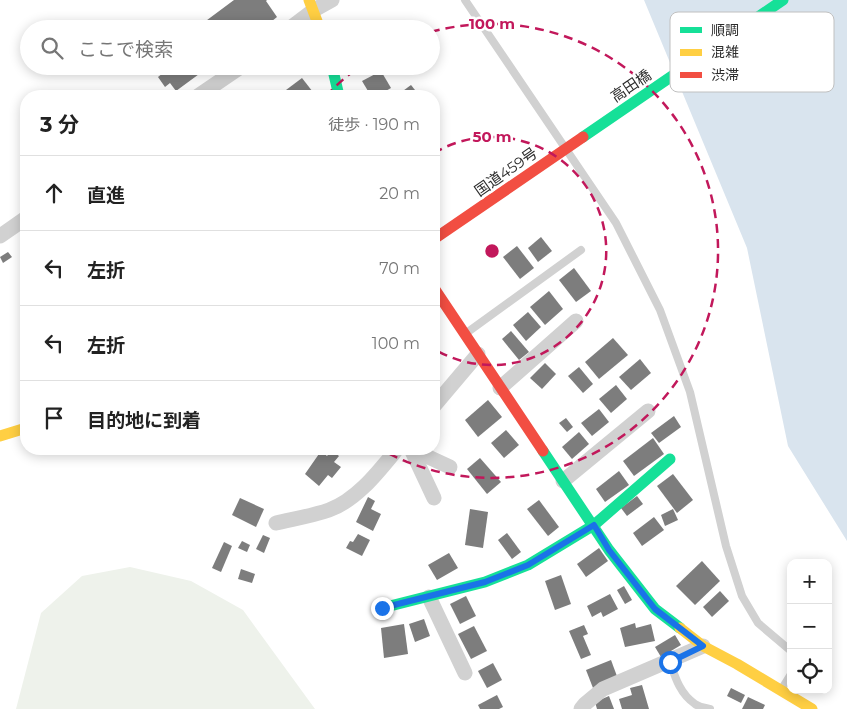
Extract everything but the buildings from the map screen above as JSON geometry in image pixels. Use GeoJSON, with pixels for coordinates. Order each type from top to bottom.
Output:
{"type":"FeatureCollection","features":[{"type":"Feature","properties":{"kind":"main road","name":"高田橋"},"geometry":{"type":"LineString","coordinates":[[766,12],[783,0]]}},
{"type":"Feature","properties":{"kind":"main road"},"geometry":{"type":"LineString","coordinates":[[312,5],[317,20]]}},
{"type":"Feature","properties":{"kind":"main road"},"geometry":{"type":"LineString","coordinates":[[334,75],[338,90]]}},
{"type":"Feature","properties":{"kind":"main road","name":"高田橋"},"geometry":{"type":"LineString","coordinates":[[595,129],[670,78]]}},
{"type":"Feature","properties":{"kind":"main road","name":"国道459号"},"geometry":{"type":"LineString","coordinates":[[440,235],[595,129]]}},
{"type":"Feature","properties":{"kind":"main road"},"geometry":{"type":"LineString","coordinates":[[440,297],[609,550],[655,609],[703,646],[812,709]]}},
{"type":"Feature","properties":{"kind":"main road"},"geometry":{"type":"LineString","coordinates":[[0,436],[20,430]]}},
{"type":"Feature","properties":{"kind":"main road"},"geometry":{"type":"LineString","coordinates":[[382,608],[485,582],[528,565],[594,525],[670,460]]}},
{"type":"Feature","properties":{"kind":"street"},"geometry":{"type":"LineString","coordinates":[[298,20],[312,5],[332,0]]}},
{"type":"Feature","properties":{"kind":"street"},"geometry":{"type":"LineString","coordinates":[[207,90],[229,75]]}},
{"type":"Feature","properties":{"kind":"street"},"geometry":{"type":"LineString","coordinates":[[0,236],[20,222]]}},
{"type":"Feature","properties":{"kind":"street"},"geometry":{"type":"LineString","coordinates":[[500,388],[576,321]]}},
{"type":"Feature","properties":{"kind":"street"},"geometry":{"type":"LineString","coordinates":[[440,399],[478,354]]}},
{"type":"Feature","properties":{"kind":"street"},"geometry":{"type":"LineString","coordinates":[[563,482],[648,411]]}},
{"type":"Feature","properties":{"kind":"street"},"geometry":{"type":"LineString","coordinates":[[276,523],[329,510],[348,500],[388,455]]}},
{"type":"Feature","properties":{"kind":"street"},"geometry":{"type":"LineString","coordinates":[[414,455],[434,498]]}},
{"type":"Feature","properties":{"kind":"street"},"geometry":{"type":"LineString","coordinates":[[424,455],[450,467]]}},
{"type":"Feature","properties":{"kind":"street"},"geometry":{"type":"LineString","coordinates":[[429,597],[465,674]]}},
{"type":"Feature","properties":{"kind":"street"},"geometry":{"type":"LineString","coordinates":[[581,709],[603,689],[670,662],[703,646]]}},
{"type":"Feature","properties":{"kind":"lane"},"geometry":{"type":"LineString","coordinates":[[465,0],[616,224],[660,310],[690,392],[726,546],[742,596],[758,623],[789,649]]}},
{"type":"Feature","properties":{"kind":"lane"},"geometry":{"type":"LineString","coordinates":[[464,334],[581,250]]}},
{"type":"Feature","properties":{"kind":"lane"},"geometry":{"type":"LineString","coordinates":[[670,662],[677,683],[689,698],[695,705],[710,709]]}},
{"type":"Feature","properties":{"kind":"lane"},"geometry":{"type":"LineString","coordinates":[[781,690],[787,680]]}},
{"type":"Feature","properties":{"kind":"shaded area"},"geometry":{"type":"Polygon","coordinates":[[[644,0],[847,0],[847,541],[788,446],[747,248],[682,92],[834,92],[834,12],[670,12],[670,63],[644,0]]]}},
{"type":"Feature","properties":{"kind":"shaded area"},"geometry":{"type":"Polygon","coordinates":[[[130,567],[191,581],[243,610],[315,709],[16,709],[41,613],[82,576],[130,567]]]}},
{"type":"Feature","properties":{"kind":"traffic: fast"},"geometry":{"type":"LineString","coordinates":[[765,12],[783,0]]}},
{"type":"Feature","properties":{"kind":"traffic: fast"},"geometry":{"type":"LineString","coordinates":[[334,75],[338,90]]}},
{"type":"Feature","properties":{"kind":"traffic: fast"},"geometry":{"type":"LineString","coordinates":[[583,137],[670,77]]}},
{"type":"Feature","properties":{"kind":"traffic: fast"},"geometry":{"type":"LineString","coordinates":[[543,451],[609,550],[655,609],[680,628]]}},
{"type":"Feature","properties":{"kind":"traffic: fast"},"geometry":{"type":"LineString","coordinates":[[382,608],[485,582],[528,565],[594,525],[670,459]]}},
{"type":"Feature","properties":{"kind":"traffic: slow"},"geometry":{"type":"LineString","coordinates":[[309,0],[317,20]]}},
{"type":"Feature","properties":{"kind":"traffic: slow"},"geometry":{"type":"LineString","coordinates":[[0,436],[20,430]]}},
{"type":"Feature","properties":{"kind":"traffic: slow"},"geometry":{"type":"LineString","coordinates":[[680,628],[703,646],[812,709]]}},
{"type":"Feature","properties":{"kind":"traffic: jam"},"geometry":{"type":"LineString","coordinates":[[440,235],[583,137]]}},
{"type":"Feature","properties":{"kind":"traffic: jam"},"geometry":{"type":"LineString","coordinates":[[440,297],[543,451]]}},
{"type":"Feature","properties":{"kind":"route"},"geometry":{"type":"LineString","coordinates":[[382,608],[485,582],[528,565],[594,525],[609,550],[655,609],[703,646],[670,662]]}}]}
